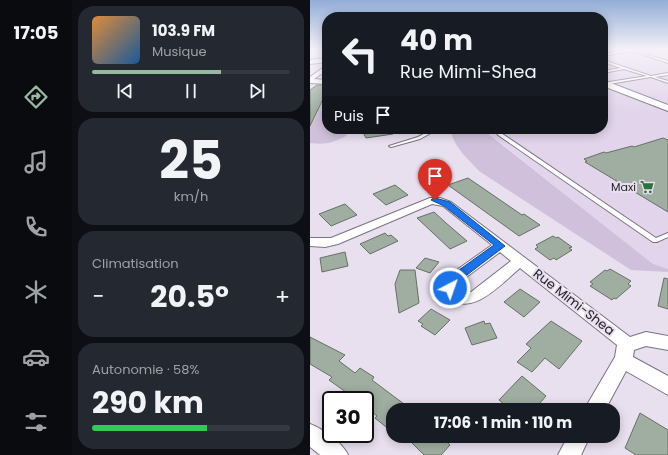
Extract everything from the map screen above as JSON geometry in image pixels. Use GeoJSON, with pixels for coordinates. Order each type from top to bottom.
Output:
{"type":"FeatureCollection","features":[{"type":"Feature","properties":{"kind":"main road"},"geometry":{"type":"LineString","coordinates":[[608,84],[668,102]]}},
{"type":"Feature","properties":{"kind":"main road"},"geometry":{"type":"LineString","coordinates":[[608,84],[668,108]]}},
{"type":"Feature","properties":{"kind":"street"},"geometry":{"type":"LineString","coordinates":[[310,81],[322,71]]}},
{"type":"Feature","properties":{"kind":"street"},"geometry":{"type":"LineString","coordinates":[[310,81],[322,82]]}},
{"type":"Feature","properties":{"kind":"street","name":"Rue Mimi-Shea"},"geometry":{"type":"LineString","coordinates":[[310,242],[325,243],[334,240],[423,203],[435,200],[447,204],[620,338],[624,352],[668,386]]}},
{"type":"Feature","properties":{"kind":"street"},"geometry":{"type":"LineString","coordinates":[[500,246],[456,278],[450,288],[453,293],[459,297],[467,299],[475,297],[520,261]]}},
{"type":"Feature","properties":{"kind":"street"},"geometry":{"type":"LineString","coordinates":[[598,403],[624,352],[646,339],[668,343]]}},
{"type":"Feature","properties":{"kind":"street"},"geometry":{"type":"LineString","coordinates":[[310,434],[337,455]]}},
{"type":"Feature","properties":{"kind":"street"},"geometry":{"type":"LineString","coordinates":[[569,455],[576,443]]}},
{"type":"Feature","properties":{"kind":"lane"},"geometry":{"type":"LineString","coordinates":[[635,71],[668,82]]}},
{"type":"Feature","properties":{"kind":"lane"},"geometry":{"type":"LineString","coordinates":[[608,84],[668,74]]}},
{"type":"Feature","properties":{"kind":"lane"},"geometry":{"type":"LineString","coordinates":[[608,84],[652,77]]}},
{"type":"Feature","properties":{"kind":"lane"},"geometry":{"type":"LineString","coordinates":[[391,146],[419,138],[427,134]]}},
{"type":"Feature","properties":{"kind":"lane"},"geometry":{"type":"LineString","coordinates":[[499,134],[655,240],[660,240],[668,235]]}},
{"type":"Feature","properties":{"kind":"shaded area"},"geometry":{"type":"Polygon","coordinates":[[[608,71],[668,71],[668,269],[653,264],[490,134],[608,134],[608,71]]]}},
{"type":"Feature","properties":{"kind":"shaded area"},"geometry":{"type":"Polygon","coordinates":[[[317,104],[322,104],[322,134],[347,134],[346,136],[328,143],[310,143],[310,127],[318,112],[310,112],[317,104]]]}},
{"type":"Feature","properties":{"kind":"shaded area"},"geometry":{"type":"Polygon","coordinates":[[[451,134],[489,134],[653,264],[668,269],[668,272],[631,270],[479,171],[463,154],[451,134]]]}},
{"type":"Feature","properties":{"kind":"building"},"geometry":{"type":"Polygon","coordinates":[[[317,85],[322,85],[322,101],[310,126],[310,90],[317,85]]]}},
{"type":"Feature","properties":{"kind":"building"},"geometry":{"type":"Polygon","coordinates":[[[364,134],[393,134],[366,138],[364,134]]]}},
{"type":"Feature","properties":{"kind":"building","name":"Maxi"},"geometry":{"type":"Polygon","coordinates":[[[663,138],[668,140],[668,212],[585,162],[587,161],[584,159],[604,152],[606,153],[632,146],[634,147],[663,138]]]}},
{"type":"Feature","properties":{"kind":"building"},"geometry":{"type":"Polygon","coordinates":[[[468,178],[522,215],[524,214],[540,225],[519,236],[448,185],[468,178]]]}},
{"type":"Feature","properties":{"kind":"building"},"geometry":{"type":"Polygon","coordinates":[[[395,185],[408,195],[386,205],[373,194],[395,185]]]}},
{"type":"Feature","properties":{"kind":"building"},"geometry":{"type":"Polygon","coordinates":[[[345,204],[357,215],[331,226],[319,214],[345,204]]]}},
{"type":"Feature","properties":{"kind":"building"},"geometry":{"type":"Polygon","coordinates":[[[434,212],[467,241],[450,249],[417,218],[434,212]]]}},
{"type":"Feature","properties":{"kind":"building"},"geometry":{"type":"Polygon","coordinates":[[[385,233],[388,236],[391,235],[398,241],[370,254],[360,244],[385,233]]]}},
{"type":"Feature","properties":{"kind":"building"},"geometry":{"type":"Polygon","coordinates":[[[553,236],[556,238],[558,237],[572,247],[569,248],[572,250],[556,260],[554,258],[550,260],[535,249],[538,247],[536,245],[553,236]]]}},
{"type":"Feature","properties":{"kind":"building"},"geometry":{"type":"Polygon","coordinates":[[[345,252],[348,266],[322,272],[320,258],[345,252]]]}},
{"type":"Feature","properties":{"kind":"building"},"geometry":{"type":"Polygon","coordinates":[[[425,258],[439,262],[430,273],[416,268],[425,258]]]}},
{"type":"Feature","properties":{"kind":"building"},"geometry":{"type":"Polygon","coordinates":[[[610,269],[631,281],[628,284],[631,286],[616,299],[614,298],[612,300],[590,286],[593,284],[590,282],[605,270],[607,271],[610,269]]]}},
{"type":"Feature","properties":{"kind":"building"},"geometry":{"type":"Polygon","coordinates":[[[400,270],[415,270],[419,303],[399,313],[395,284],[400,270]]]}},
{"type":"Feature","properties":{"kind":"building"},"geometry":{"type":"Polygon","coordinates":[[[664,278],[668,279],[668,309],[658,306],[664,278]]]}},
{"type":"Feature","properties":{"kind":"building"},"geometry":{"type":"Polygon","coordinates":[[[520,289],[540,302],[524,317],[504,302],[520,289]]]}},
{"type":"Feature","properties":{"kind":"building"},"geometry":{"type":"Polygon","coordinates":[[[431,309],[450,320],[435,335],[421,326],[423,324],[418,321],[431,309]]]}},
{"type":"Feature","properties":{"kind":"building"},"geometry":{"type":"Polygon","coordinates":[[[484,321],[485,324],[490,323],[497,338],[472,345],[465,328],[484,321]]]}},
{"type":"Feature","properties":{"kind":"building"},"geometry":{"type":"Polygon","coordinates":[[[551,321],[582,341],[559,369],[545,358],[532,372],[517,362],[531,348],[526,344],[551,321]]]}},
{"type":"Feature","properties":{"kind":"building"},"geometry":{"type":"Polygon","coordinates":[[[310,337],[345,355],[339,361],[355,373],[360,368],[374,377],[372,380],[403,403],[386,403],[386,427],[375,418],[377,416],[374,414],[374,391],[344,391],[329,380],[332,377],[310,364],[310,337]]]}},
{"type":"Feature","properties":{"kind":"building"},"geometry":{"type":"Polygon","coordinates":[[[522,376],[546,396],[540,403],[503,403],[499,400],[522,376]]]}},
{"type":"Feature","properties":{"kind":"building"},"geometry":{"type":"Polygon","coordinates":[[[640,413],[668,430],[668,455],[636,455],[625,448],[640,413]]]}},
{"type":"Feature","properties":{"kind":"building"},"geometry":{"type":"Polygon","coordinates":[[[412,443],[448,443],[450,445],[441,455],[424,455],[412,443]]]}},
{"type":"Feature","properties":{"kind":"place","name":"Maxi"},"geometry":{"type":"Point","coordinates":[647,187]}},
{"type":"Feature","properties":{"kind":"route"},"geometry":{"type":"LineString","coordinates":[[435,200],[447,204],[500,246],[456,278],[451,283],[450,288]]}}]}
